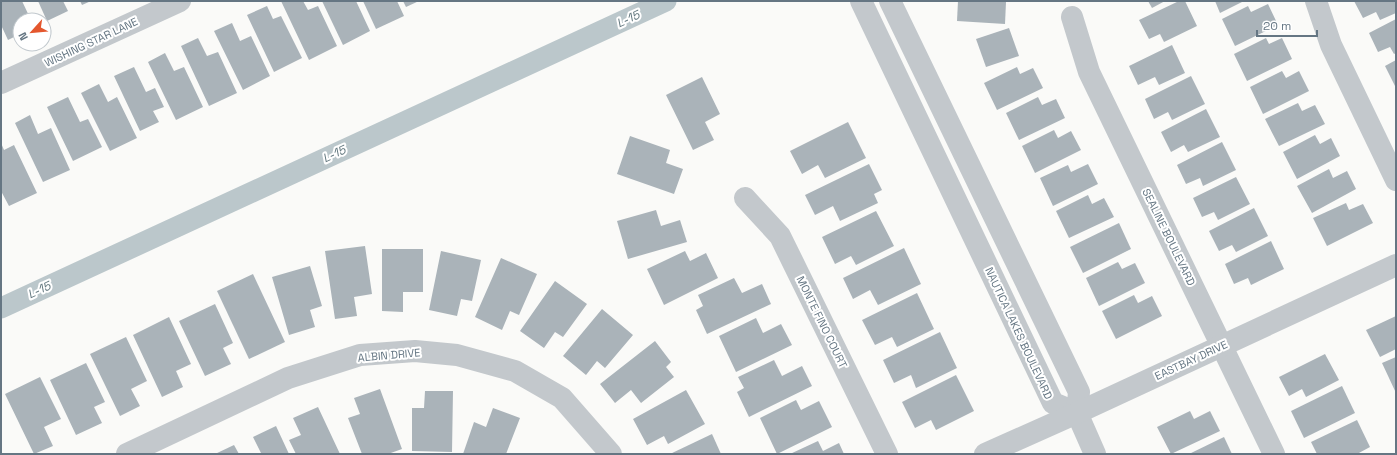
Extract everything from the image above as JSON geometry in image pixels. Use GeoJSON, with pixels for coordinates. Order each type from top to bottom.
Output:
{"type":"FeatureCollection","features":[{"type":"Feature","properties":{"kind":"street","name":"WISHING STAR LANE"},"geometry":{"type":"LineString","coordinates":[[1,83],[180,1]]}},
{"type":"Feature","properties":{"kind":"street","name":"NAUTICA LAKES BOULEVARD"},"geometry":{"type":"LineString","coordinates":[[861,1],[1053,403],[1077,413]]}},
{"type":"Feature","properties":{"kind":"street"},"geometry":{"type":"LineString","coordinates":[[890,1],[1079,392],[1077,413],[1095,454]]}},
{"type":"Feature","properties":{"kind":"street"},"geometry":{"type":"LineString","coordinates":[[1316,1],[1332,44],[1396,180]]}},
{"type":"Feature","properties":{"kind":"street","name":"SEALINE BOULEVARD"},"geometry":{"type":"LineString","coordinates":[[1072,17],[1089,72],[1274,454]]}},
{"type":"Feature","properties":{"kind":"street","name":"MONTE FINO COURT"},"geometry":{"type":"LineString","coordinates":[[745,198],[780,236],[887,454]]}},
{"type":"Feature","properties":{"kind":"street","name":"EASTBAY DRIVE"},"geometry":{"type":"LineString","coordinates":[[985,454],[1396,265]]}},
{"type":"Feature","properties":{"kind":"street","name":"ALBIN DRIVE"},"geometry":{"type":"LineString","coordinates":[[127,454],[288,378],[360,355],[415,351],[457,354],[515,372],[562,398],[611,454]]}},
{"type":"Feature","properties":{"kind":"building"},"geometry":{"type":"Polygon","coordinates":[[[1,1],[22,1],[27,12],[12,12],[12,38],[8,40],[1,25],[1,1]]]}},
{"type":"Feature","properties":{"kind":"building"},"geometry":{"type":"Polygon","coordinates":[[[38,1],[63,1],[68,11],[52,19],[52,12],[43,12],[38,1]]]}},
{"type":"Feature","properties":{"kind":"building"},"geometry":{"type":"Polygon","coordinates":[[[80,1],[91,1],[82,5],[80,1]]]}},
{"type":"Feature","properties":{"kind":"building"},"geometry":{"type":"Polygon","coordinates":[[[281,1],[303,1],[308,10],[318,6],[337,46],[309,60],[281,1]]]}},
{"type":"Feature","properties":{"kind":"building"},"geometry":{"type":"Polygon","coordinates":[[[322,1],[356,1],[370,31],[343,45],[322,1]]]}},
{"type":"Feature","properties":{"kind":"building"},"geometry":{"type":"Polygon","coordinates":[[[363,1],[397,1],[404,16],[376,29],[363,1]]]}},
{"type":"Feature","properties":{"kind":"building"},"geometry":{"type":"Polygon","coordinates":[[[403,1],[419,1],[406,7],[403,1]]]}},
{"type":"Feature","properties":{"kind":"building"},"geometry":{"type":"Polygon","coordinates":[[[958,1],[1006,2],[1005,24],[957,21],[958,1]]]}},
{"type":"Feature","properties":{"kind":"building"},"geometry":{"type":"Polygon","coordinates":[[[1148,1],[1165,1],[1152,8],[1148,1]]]}},
{"type":"Feature","properties":{"kind":"building"},"geometry":{"type":"Polygon","coordinates":[[[1179,1],[1185,1],[1197,26],[1164,42],[1160,34],[1149,39],[1139,20],[1179,1]]]}},
{"type":"Feature","properties":{"kind":"building"},"geometry":{"type":"Polygon","coordinates":[[[1215,1],[1244,1],[1220,13],[1215,1]]]}},
{"type":"Feature","properties":{"kind":"building"},"geometry":{"type":"Polygon","coordinates":[[[1354,1],[1396,1],[1396,13],[1380,20],[1376,12],[1363,18],[1354,1]]]}},
{"type":"Feature","properties":{"kind":"building"},"geometry":{"type":"Polygon","coordinates":[[[1268,4],[1278,25],[1235,46],[1222,19],[1248,6],[1251,12],[1268,4]]]}},
{"type":"Feature","properties":{"kind":"building"},"geometry":{"type":"Polygon","coordinates":[[[267,6],[273,19],[281,16],[302,58],[274,72],[247,15],[267,6]]]}},
{"type":"Feature","properties":{"kind":"building"},"geometry":{"type":"Polygon","coordinates":[[[1396,19],[1396,53],[1394,54],[1390,47],[1378,52],[1369,33],[1396,19]]]}},
{"type":"Feature","properties":{"kind":"building"},"geometry":{"type":"Polygon","coordinates":[[[232,23],[240,41],[251,36],[270,76],[243,90],[214,31],[232,23]]]}},
{"type":"Feature","properties":{"kind":"building"},"geometry":{"type":"Polygon","coordinates":[[[1009,28],[1019,56],[986,67],[976,39],[1009,28]]]}},
{"type":"Feature","properties":{"kind":"building"},"geometry":{"type":"Polygon","coordinates":[[[198,38],[207,56],[218,52],[237,93],[209,106],[181,46],[198,38]]]}},
{"type":"Feature","properties":{"kind":"building"},"geometry":{"type":"Polygon","coordinates":[[[1266,38],[1269,44],[1282,38],[1292,59],[1247,81],[1234,54],[1266,38]]]}},
{"type":"Feature","properties":{"kind":"building"},"geometry":{"type":"Polygon","coordinates":[[[1172,45],[1185,73],[1159,85],[1155,77],[1138,85],[1129,66],[1172,45]]]}},
{"type":"Feature","properties":{"kind":"building"},"geometry":{"type":"Polygon","coordinates":[[[165,53],[174,71],[184,67],[203,107],[176,120],[148,62],[165,53]]]}},
{"type":"Feature","properties":{"kind":"building"},"geometry":{"type":"Polygon","coordinates":[[[1396,60],[1396,85],[1395,86],[1385,66],[1396,60]]]}},
{"type":"Feature","properties":{"kind":"building"},"geometry":{"type":"Polygon","coordinates":[[[134,67],[146,92],[155,88],[164,107],[153,111],[159,122],[140,131],[114,76],[134,67]]]}},
{"type":"Feature","properties":{"kind":"building"},"geometry":{"type":"Polygon","coordinates":[[[1017,67],[1020,74],[1033,68],[1043,88],[997,110],[984,83],[1017,67]]]}},
{"type":"Feature","properties":{"kind":"building"},"geometry":{"type":"Polygon","coordinates":[[[1282,71],[1286,78],[1299,71],[1309,91],[1263,114],[1250,87],[1282,71]]]}},
{"type":"Feature","properties":{"kind":"building"},"geometry":{"type":"Polygon","coordinates":[[[1191,76],[1205,104],[1172,120],[1168,112],[1154,119],[1145,99],[1191,76]]]}},
{"type":"Feature","properties":{"kind":"building"},"geometry":{"type":"Polygon","coordinates":[[[702,77],[720,114],[705,122],[714,140],[693,150],[666,95],[702,77]]]}},
{"type":"Feature","properties":{"kind":"building"},"geometry":{"type":"Polygon","coordinates":[[[99,84],[108,102],[117,97],[137,138],[110,151],[81,93],[99,84]]]}},
{"type":"Feature","properties":{"kind":"building"},"geometry":{"type":"Polygon","coordinates":[[[68,97],[80,122],[88,119],[102,147],[73,161],[47,107],[68,97]]]}},
{"type":"Feature","properties":{"kind":"building"},"geometry":{"type":"Polygon","coordinates":[[[1038,97],[1042,105],[1056,99],[1065,118],[1019,140],[1006,113],[1038,97]]]}},
{"type":"Feature","properties":{"kind":"building"},"geometry":{"type":"Polygon","coordinates":[[[1298,103],[1302,111],[1315,105],[1325,124],[1279,146],[1265,119],[1298,103]]]}},
{"type":"Feature","properties":{"kind":"building"},"geometry":{"type":"Polygon","coordinates":[[[1206,109],[1220,137],[1188,152],[1184,145],[1171,152],[1161,132],[1206,109]]]}},
{"type":"Feature","properties":{"kind":"building"},"geometry":{"type":"Polygon","coordinates":[[[30,115],[38,134],[51,128],[70,170],[43,182],[15,123],[30,115]]]}},
{"type":"Feature","properties":{"kind":"building"},"geometry":{"type":"Polygon","coordinates":[[[848,122],[866,158],[825,178],[818,165],[802,174],[790,151],[848,122]]]}},
{"type":"Feature","properties":{"kind":"building"},"geometry":{"type":"Polygon","coordinates":[[[1054,130],[1058,138],[1071,131],[1081,150],[1035,173],[1022,146],[1054,130]]]}},
{"type":"Feature","properties":{"kind":"building"},"geometry":{"type":"Polygon","coordinates":[[[1315,135],[1320,144],[1331,138],[1340,156],[1297,179],[1283,152],[1315,135]]]}},
{"type":"Feature","properties":{"kind":"building"},"geometry":{"type":"Polygon","coordinates":[[[630,136],[670,150],[666,163],[683,169],[674,194],[617,174],[630,136]]]}},
{"type":"Feature","properties":{"kind":"building"},"geometry":{"type":"Polygon","coordinates":[[[1222,142],[1236,170],[1203,186],[1200,178],[1186,184],[1177,165],[1222,142]]]}},
{"type":"Feature","properties":{"kind":"building"},"geometry":{"type":"Polygon","coordinates":[[[1,143],[4,150],[14,145],[37,193],[9,206],[1,191],[1,143]]]}},
{"type":"Feature","properties":{"kind":"building"},"geometry":{"type":"Polygon","coordinates":[[[869,164],[882,190],[874,194],[878,203],[840,221],[833,206],[815,215],[805,195],[869,164]]]}},
{"type":"Feature","properties":{"kind":"building"},"geometry":{"type":"Polygon","coordinates":[[[1088,164],[1098,184],[1053,206],[1040,178],[1068,165],[1071,172],[1088,164]]]}},
{"type":"Feature","properties":{"kind":"building"},"geometry":{"type":"Polygon","coordinates":[[[1329,169],[1333,178],[1347,171],[1356,189],[1312,213],[1297,186],[1329,169]]]}},
{"type":"Feature","properties":{"kind":"building"},"geometry":{"type":"Polygon","coordinates":[[[1236,177],[1250,204],[1218,220],[1214,212],[1202,217],[1193,198],[1236,177]]]}},
{"type":"Feature","properties":{"kind":"building"},"geometry":{"type":"Polygon","coordinates":[[[1088,195],[1092,204],[1104,198],[1114,217],[1069,238],[1056,211],[1088,195]]]}},
{"type":"Feature","properties":{"kind":"building"},"geometry":{"type":"Polygon","coordinates":[[[1346,203],[1349,210],[1363,204],[1373,223],[1327,246],[1313,218],[1346,203]]]}},
{"type":"Feature","properties":{"kind":"building"},"geometry":{"type":"Polygon","coordinates":[[[1254,208],[1268,236],[1236,252],[1232,245],[1219,251],[1209,231],[1254,208]]]}},
{"type":"Feature","properties":{"kind":"building"},"geometry":{"type":"Polygon","coordinates":[[[656,210],[661,226],[680,220],[687,242],[628,259],[617,221],[656,210]]]}},
{"type":"Feature","properties":{"kind":"building"},"geometry":{"type":"Polygon","coordinates":[[[876,211],[894,246],[856,265],[851,256],[835,264],[822,237],[876,211]]]}},
{"type":"Feature","properties":{"kind":"building"},"geometry":{"type":"Polygon","coordinates":[[[1119,223],[1131,249],[1083,273],[1070,247],[1119,223]]]}},
{"type":"Feature","properties":{"kind":"building"},"geometry":{"type":"Polygon","coordinates":[[[1271,241],[1284,269],[1251,285],[1248,278],[1234,284],[1225,264],[1271,241]]]}},
{"type":"Feature","properties":{"kind":"building"},"geometry":{"type":"Polygon","coordinates":[[[365,246],[372,294],[354,297],[357,316],[335,319],[325,251],[365,246]]]}},
{"type":"Feature","properties":{"kind":"building"},"geometry":{"type":"Polygon","coordinates":[[[904,248],[921,284],[878,305],[870,290],[853,299],[843,278],[904,248]]]}},
{"type":"Feature","properties":{"kind":"building"},"geometry":{"type":"Polygon","coordinates":[[[382,249],[423,249],[423,292],[403,292],[403,312],[382,311],[382,249]]]}},
{"type":"Feature","properties":{"kind":"building"},"geometry":{"type":"Polygon","coordinates":[[[441,251],[481,260],[472,301],[461,299],[457,316],[429,310],[441,251]]]}},
{"type":"Feature","properties":{"kind":"building"},"geometry":{"type":"Polygon","coordinates":[[[685,251],[690,261],[706,253],[718,278],[664,305],[647,269],[685,251]]]}},
{"type":"Feature","properties":{"kind":"building"},"geometry":{"type":"Polygon","coordinates":[[[501,258],[537,274],[519,315],[510,311],[502,330],[475,317],[501,258]]]}},
{"type":"Feature","properties":{"kind":"building"},"geometry":{"type":"Polygon","coordinates":[[[1118,262],[1122,269],[1135,263],[1145,283],[1099,306],[1086,278],[1118,262]]]}},
{"type":"Feature","properties":{"kind":"building"},"geometry":{"type":"Polygon","coordinates":[[[310,266],[322,306],[310,310],[315,327],[289,335],[272,277],[310,266]]]}},
{"type":"Feature","properties":{"kind":"building"},"geometry":{"type":"Polygon","coordinates":[[[253,274],[285,342],[249,359],[217,291],[253,274]]]}},
{"type":"Feature","properties":{"kind":"building"},"geometry":{"type":"Polygon","coordinates":[[[734,278],[742,293],[762,284],[771,304],[707,334],[696,310],[703,306],[698,295],[734,278]]]}},
{"type":"Feature","properties":{"kind":"building"},"geometry":{"type":"Polygon","coordinates":[[[555,281],[587,304],[563,337],[555,332],[544,348],[520,331],[555,281]]]}},
{"type":"Feature","properties":{"kind":"building"},"geometry":{"type":"Polygon","coordinates":[[[917,293],[934,329],[897,347],[892,337],[875,345],[862,320],[917,293]]]}},
{"type":"Feature","properties":{"kind":"building"},"geometry":{"type":"Polygon","coordinates":[[[1134,295],[1138,303],[1152,296],[1162,316],[1116,339],[1102,311],[1134,295]]]}},
{"type":"Feature","properties":{"kind":"building"},"geometry":{"type":"Polygon","coordinates":[[[215,304],[233,343],[223,348],[231,364],[205,376],[179,321],[215,304]]]}},
{"type":"Feature","properties":{"kind":"building"},"geometry":{"type":"Polygon","coordinates":[[[602,309],[633,335],[605,368],[597,361],[586,375],[563,356],[602,309]]]}},
{"type":"Feature","properties":{"kind":"building"},"geometry":{"type":"Polygon","coordinates":[[[1396,316],[1396,349],[1380,357],[1366,330],[1396,316]]]}},
{"type":"Feature","properties":{"kind":"building"},"geometry":{"type":"Polygon","coordinates":[[[169,317],[191,364],[176,371],[183,387],[162,397],[133,335],[169,317]]]}},
{"type":"Feature","properties":{"kind":"building"},"geometry":{"type":"Polygon","coordinates":[[[756,318],[763,333],[781,324],[792,345],[736,372],[719,336],[756,318]]]}},
{"type":"Feature","properties":{"kind":"building"},"geometry":{"type":"Polygon","coordinates":[[[940,332],[957,368],[916,388],[911,375],[894,383],[883,360],[940,332]]]}},
{"type":"Feature","properties":{"kind":"building"},"geometry":{"type":"Polygon","coordinates":[[[126,337],[147,381],[131,389],[140,406],[120,416],[90,354],[126,337]]]}},
{"type":"Feature","properties":{"kind":"building"},"geometry":{"type":"Polygon","coordinates":[[[655,341],[671,362],[666,367],[674,377],[641,403],[631,390],[615,403],[600,384],[655,341]]]}},
{"type":"Feature","properties":{"kind":"building"},"geometry":{"type":"Polygon","coordinates":[[[1325,354],[1339,380],[1306,397],[1302,389],[1289,396],[1279,377],[1325,354]]]}},
{"type":"Feature","properties":{"kind":"building"},"geometry":{"type":"Polygon","coordinates":[[[1396,357],[1396,393],[1382,363],[1396,357]]]}},
{"type":"Feature","properties":{"kind":"building"},"geometry":{"type":"Polygon","coordinates":[[[774,360],[782,376],[802,366],[812,386],[749,417],[737,392],[744,388],[738,377],[774,360]]]}},
{"type":"Feature","properties":{"kind":"building"},"geometry":{"type":"Polygon","coordinates":[[[86,363],[105,402],[94,407],[102,423],[76,435],[50,380],[86,363]]]}},
{"type":"Feature","properties":{"kind":"building"},"geometry":{"type":"Polygon","coordinates":[[[956,375],[974,411],[936,430],[931,420],[915,428],[902,402],[956,375]]]}},
{"type":"Feature","properties":{"kind":"building"},"geometry":{"type":"Polygon","coordinates":[[[40,377],[61,419],[44,427],[53,446],[34,454],[5,394],[40,377]]]}},
{"type":"Feature","properties":{"kind":"building"},"geometry":{"type":"Polygon","coordinates":[[[1342,386],[1355,413],[1304,438],[1291,411],[1342,386]]]}},
{"type":"Feature","properties":{"kind":"building"},"geometry":{"type":"Polygon","coordinates":[[[380,389],[402,449],[388,454],[362,454],[348,418],[360,414],[354,398],[380,389]]]}},
{"type":"Feature","properties":{"kind":"building"},"geometry":{"type":"Polygon","coordinates":[[[686,390],[705,424],[668,444],[664,436],[647,445],[633,419],[686,390]]]}},
{"type":"Feature","properties":{"kind":"building"},"geometry":{"type":"Polygon","coordinates":[[[425,391],[453,391],[452,452],[412,451],[412,408],[424,408],[425,391]]]}},
{"type":"Feature","properties":{"kind":"building"},"geometry":{"type":"Polygon","coordinates":[[[796,400],[801,410],[819,401],[832,427],[777,454],[760,418],[796,400]]]}},
{"type":"Feature","properties":{"kind":"building"},"geometry":{"type":"Polygon","coordinates":[[[318,407],[340,454],[296,454],[289,440],[301,435],[293,418],[318,407]]]}},
{"type":"Feature","properties":{"kind":"building"},"geometry":{"type":"Polygon","coordinates":[[[493,408],[520,418],[506,454],[463,454],[474,422],[486,427],[493,408]]]}},
{"type":"Feature","properties":{"kind":"building"},"geometry":{"type":"Polygon","coordinates":[[[1190,411],[1194,419],[1210,411],[1220,431],[1171,454],[1157,427],[1190,411]]]}},
{"type":"Feature","properties":{"kind":"building"},"geometry":{"type":"Polygon","coordinates":[[[1357,420],[1370,447],[1357,454],[1317,454],[1311,442],[1357,420]]]}},
{"type":"Feature","properties":{"kind":"building"},"geometry":{"type":"Polygon","coordinates":[[[276,426],[289,454],[259,454],[261,453],[253,437],[276,426]]]}},
{"type":"Feature","properties":{"kind":"building"},"geometry":{"type":"Polygon","coordinates":[[[712,434],[721,454],[670,454],[712,434]]]}},
{"type":"Feature","properties":{"kind":"building"},"geometry":{"type":"Polygon","coordinates":[[[1224,437],[1232,454],[1189,454],[1224,437]]]}},
{"type":"Feature","properties":{"kind":"building"},"geometry":{"type":"Polygon","coordinates":[[[818,441],[823,451],[839,443],[844,454],[790,454],[818,441]]]}},
{"type":"Feature","properties":{"kind":"building"},"geometry":{"type":"Polygon","coordinates":[[[234,445],[239,454],[215,454],[234,445]]]}},
{"type":"Feature","properties":{"kind":"waterway","name":"L-15"},"geometry":{"type":"LineString","coordinates":[[1,308],[666,1]]}}]}
